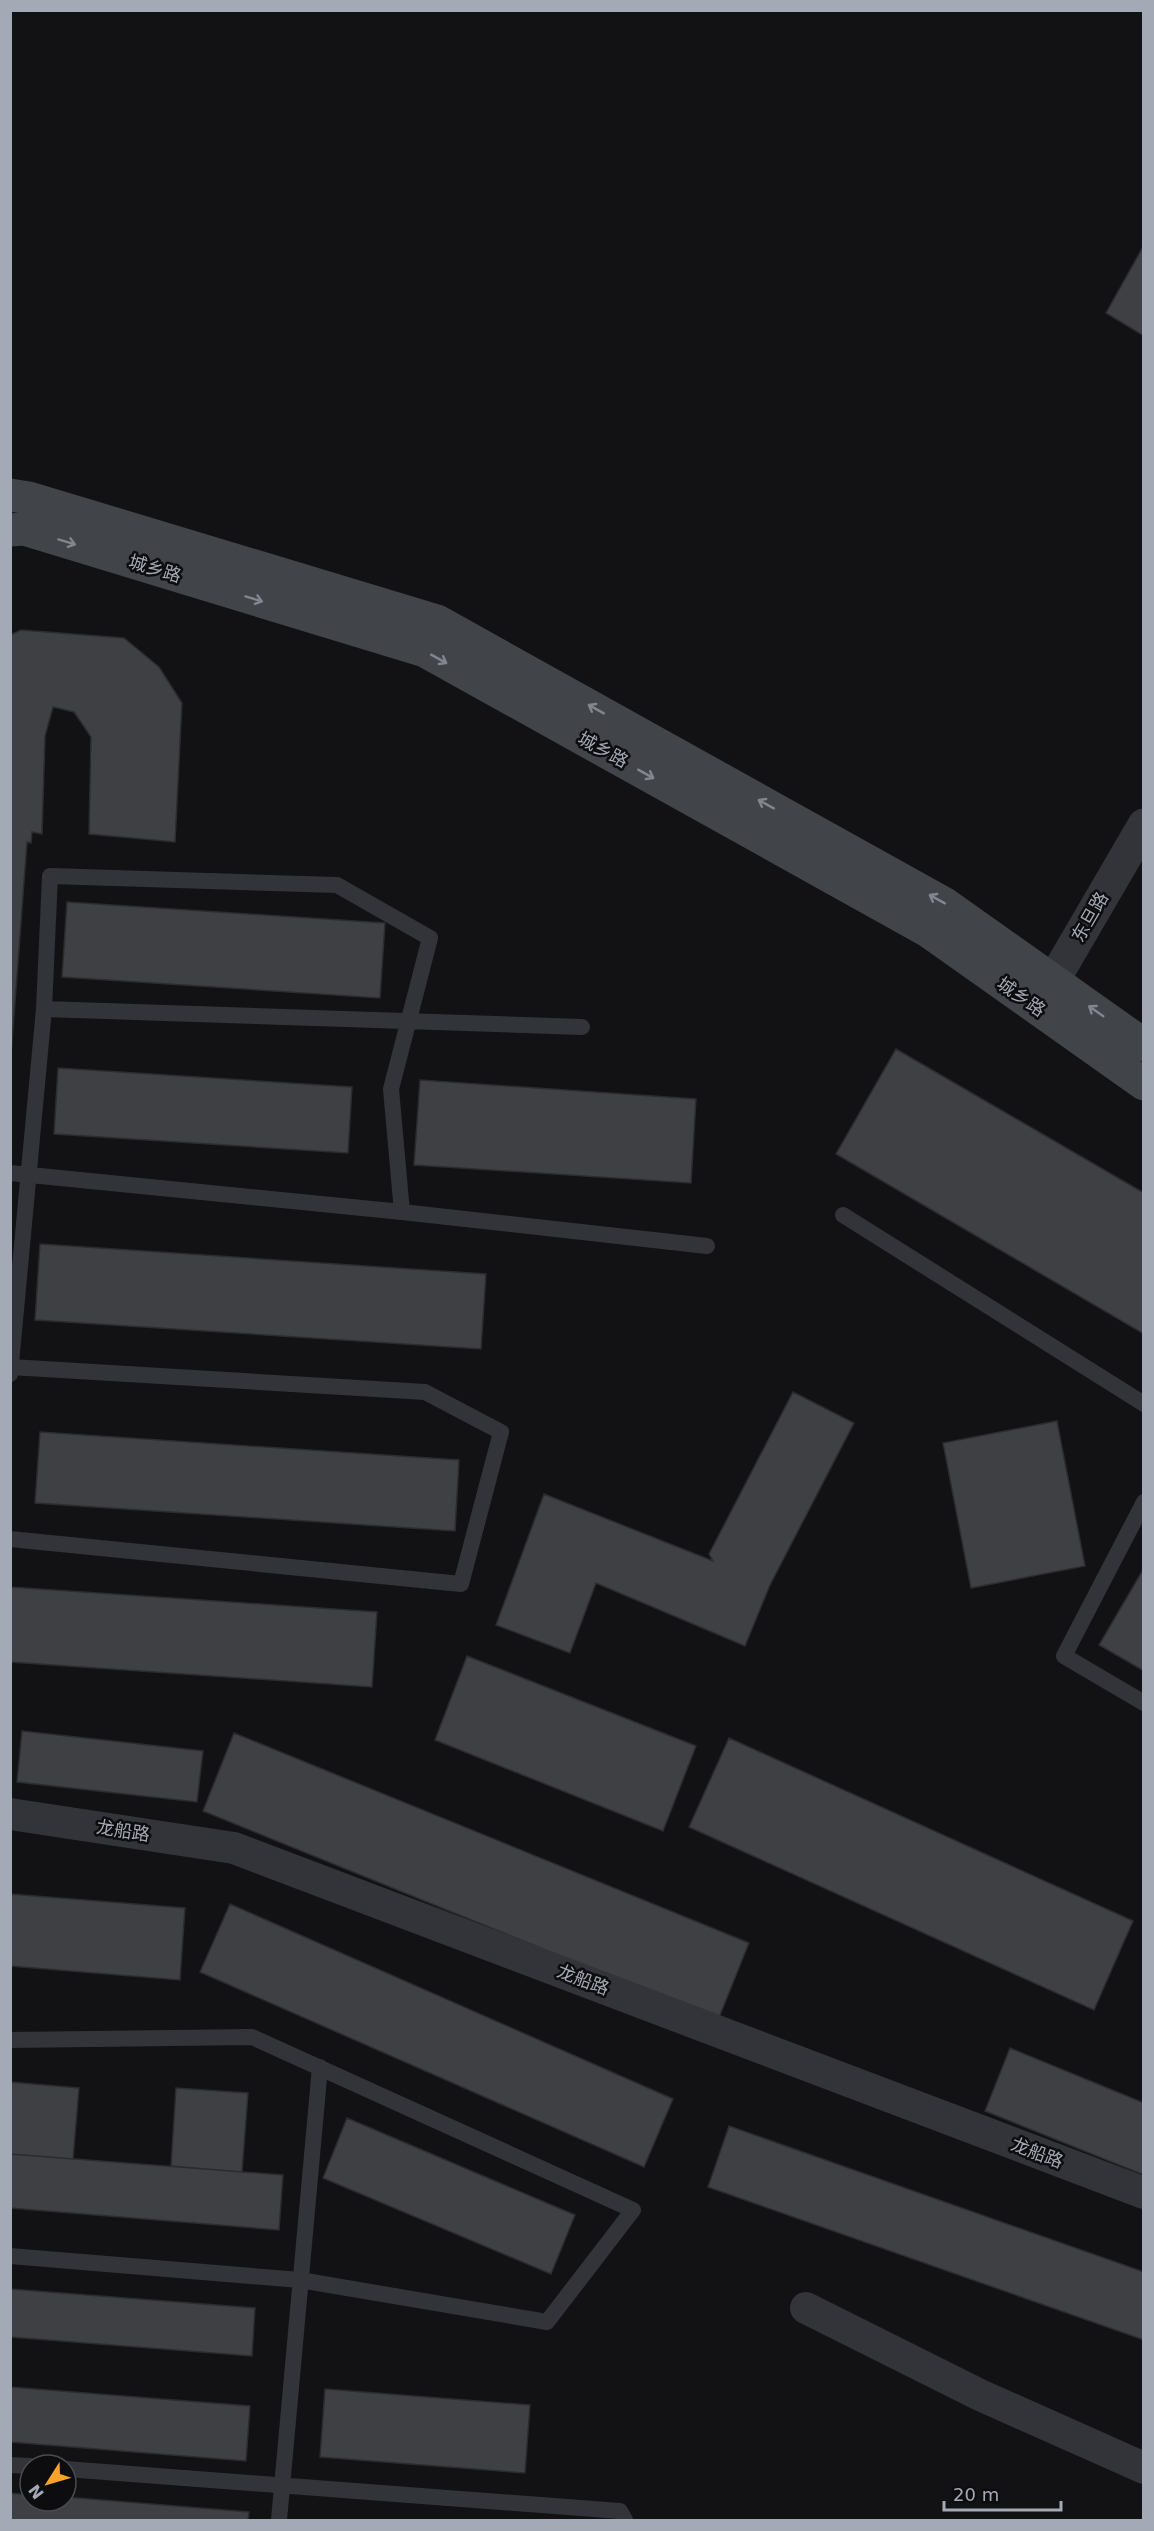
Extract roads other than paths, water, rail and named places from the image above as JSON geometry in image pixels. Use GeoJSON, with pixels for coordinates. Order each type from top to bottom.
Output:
{"type":"FeatureCollection","features":[{"type":"Feature","properties":{"kind":"main road","name":"城乡路"},"geometry":{"type":"LineString","coordinates":[[10,495],[29,498],[437,621],[945,903],[1143,1045]]}},
{"type":"Feature","properties":{"kind":"main road","name":"城乡路"},"geometry":{"type":"LineString","coordinates":[[10,530],[24,530],[424,651],[928,931],[1143,1084]]}},
{"type":"Feature","properties":{"kind":"street","name":"东旦路"},"geometry":{"type":"LineString","coordinates":[[1041,1011],[1053,981],[1143,825]]}},
{"type":"Feature","properties":{"kind":"street","name":"龙船路"},"geometry":{"type":"LineString","coordinates":[[10,1814],[234,1848],[1143,2193]]}},
{"type":"Feature","properties":{"kind":"street"},"geometry":{"type":"LineString","coordinates":[[806,2308],[980,2395],[1143,2468]]}},
{"type":"Feature","properties":{"kind":"lane"},"geometry":{"type":"LineString","coordinates":[[10,1374],[44,1009],[50,876],[337,885],[430,938],[391,1089],[402,1212]]}},
{"type":"Feature","properties":{"kind":"lane"},"geometry":{"type":"LineString","coordinates":[[44,1009],[582,1027]]}},
{"type":"Feature","properties":{"kind":"lane"},"geometry":{"type":"LineString","coordinates":[[10,1173],[402,1212],[706,1246]]}},
{"type":"Feature","properties":{"kind":"lane"},"geometry":{"type":"LineString","coordinates":[[843,1215],[1143,1404]]}},
{"type":"Feature","properties":{"kind":"lane"},"geometry":{"type":"LineString","coordinates":[[10,1539],[461,1584],[501,1432],[425,1392],[11,1367]]}},
{"type":"Feature","properties":{"kind":"lane"},"geometry":{"type":"LineString","coordinates":[[1143,1503],[1064,1656],[1143,1703]]}},
{"type":"Feature","properties":{"kind":"lane"},"geometry":{"type":"LineString","coordinates":[[10,2040],[252,2037],[633,2210],[547,2322],[300,2280],[10,2256]]}},
{"type":"Feature","properties":{"kind":"lane"},"geometry":{"type":"LineString","coordinates":[[279,2520],[321,2067]]}},
{"type":"Feature","properties":{"kind":"lane"},"geometry":{"type":"LineString","coordinates":[[78,2470],[620,2511],[625,2520]]}}]}
